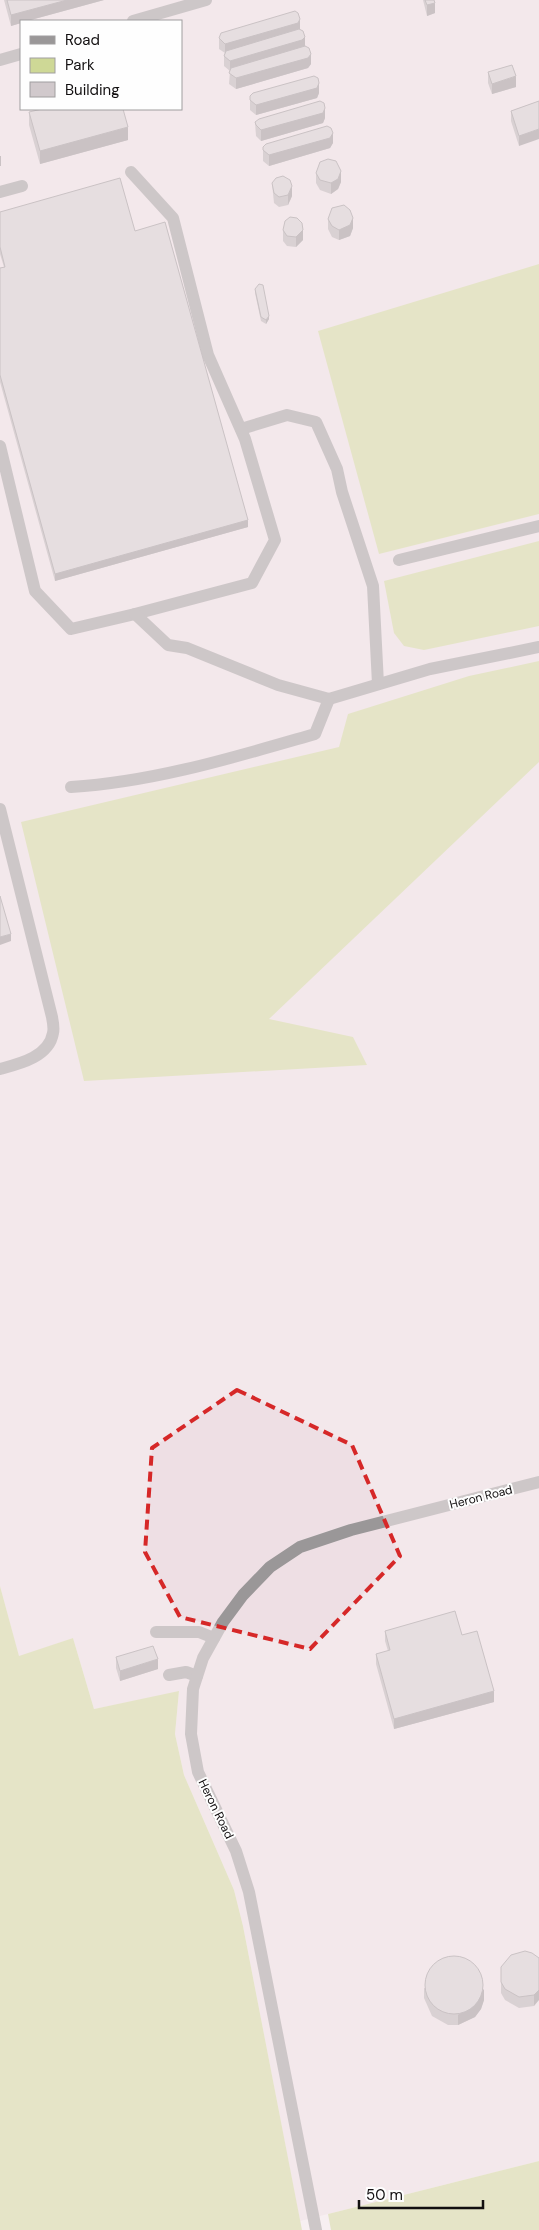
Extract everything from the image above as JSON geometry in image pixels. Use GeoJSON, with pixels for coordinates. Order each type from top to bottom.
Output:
{"type":"FeatureCollection","features":[{"type":"Feature","properties":{"kind":"street"},"geometry":{"type":"LineString","coordinates":[[136,20],[206,0]]}},
{"type":"Feature","properties":{"kind":"street"},"geometry":{"type":"LineString","coordinates":[[0,60],[20,54]]}},
{"type":"Feature","properties":{"kind":"street"},"geometry":{"type":"LineString","coordinates":[[0,446],[35,591],[71,629],[252,583],[275,540],[241,430],[208,355],[173,218],[131,172]]}},
{"type":"Feature","properties":{"kind":"street"},"geometry":{"type":"LineString","coordinates":[[0,192],[22,186]]}},
{"type":"Feature","properties":{"kind":"street"},"geometry":{"type":"LineString","coordinates":[[241,430],[287,415],[316,422],[337,469],[342,492],[373,586],[378,684]]}},
{"type":"Feature","properties":{"kind":"street"},"geometry":{"type":"LineString","coordinates":[[399,560],[539,526]]}},
{"type":"Feature","properties":{"kind":"street"},"geometry":{"type":"LineString","coordinates":[[135,614],[168,645],[187,648],[278,686],[329,699],[430,669],[539,647]]}},
{"type":"Feature","properties":{"kind":"street"},"geometry":{"type":"LineString","coordinates":[[72,787],[104,785],[193,767],[315,734],[329,699]]}},
{"type":"Feature","properties":{"kind":"street"},"geometry":{"type":"LineString","coordinates":[[0,809],[52,1017],[53,1034],[46,1048],[31,1059],[0,1069]]}},
{"type":"Feature","properties":{"kind":"street","name":"Heron Road"},"geometry":{"type":"LineString","coordinates":[[316,2230],[260,1936],[249,1892],[236,1851],[198,1772],[191,1734],[193,1689],[203,1658],[222,1622],[270,1567],[300,1547],[350,1530],[539,1482]]}},
{"type":"Feature","properties":{"kind":"street"},"geometry":{"type":"LineString","coordinates":[[156,1632],[199,1632],[214,1638]]}},
{"type":"Feature","properties":{"kind":"street"},"geometry":{"type":"LineString","coordinates":[[169,1675],[186,1672],[197,1676]]}},
{"type":"Feature","properties":{"kind":"highlighted area"},"geometry":{"type":"Polygon","coordinates":[[[237,1390],[352,1445],[400,1556],[310,1649],[180,1617],[145,1552],[152,1448],[237,1390]]]}},
{"type":"Feature","properties":{"kind":"shaded area"},"geometry":{"type":"Polygon","coordinates":[[[0,0],[539,0],[539,2161],[300,2221],[243,1926],[234,1890],[184,1775],[175,1734],[179,1692],[94,1709],[73,1638],[19,1657],[0,1586],[0,0]]]}},
{"type":"Feature","properties":{"kind":"green space"},"geometry":{"type":"Polygon","coordinates":[[[539,264],[539,514],[379,554],[318,331],[539,264]]]}},
{"type":"Feature","properties":{"kind":"green space"},"geometry":{"type":"Polygon","coordinates":[[[539,541],[539,626],[424,650],[404,646],[394,633],[384,581],[539,541]]]}},
{"type":"Feature","properties":{"kind":"green space"},"geometry":{"type":"Polygon","coordinates":[[[539,661],[539,762],[269,1019],[353,1037],[367,1065],[84,1081],[21,822],[339,747],[348,714],[469,676],[539,661]]]}},
{"type":"Feature","properties":{"kind":"green space"},"geometry":{"type":"Polygon","coordinates":[[[0,1586],[19,1656],[73,1638],[94,1709],[179,1691],[175,1734],[184,1775],[234,1890],[243,1926],[302,2230],[0,2230],[0,1586]]]}},
{"type":"Feature","properties":{"kind":"green space"},"geometry":{"type":"Polygon","coordinates":[[[539,2161],[539,2230],[331,2230],[328,2214],[539,2161]]]}},
{"type":"Feature","properties":{"kind":"building"},"geometry":{"type":"Polygon","coordinates":[[[7,0],[67,0],[11,15],[7,0]]]}},
{"type":"Feature","properties":{"kind":"building"},"geometry":{"type":"Polygon","coordinates":[[[425,0],[434,0],[435,3],[427,5],[425,0]]]}},
{"type":"Feature","properties":{"kind":"building"},"geometry":{"type":"Polygon","coordinates":[[[295,11],[300,19],[298,23],[225,44],[219,38],[221,33],[295,11]]]}},
{"type":"Feature","properties":{"kind":"building"},"geometry":{"type":"Polygon","coordinates":[[[299,29],[303,31],[305,37],[302,40],[230,61],[224,56],[226,51],[299,29]]]}},
{"type":"Feature","properties":{"kind":"building"},"geometry":{"type":"Polygon","coordinates":[[[305,46],[309,48],[311,54],[308,58],[236,78],[229,73],[231,68],[305,46]]]}},
{"type":"Feature","properties":{"kind":"building"},"geometry":{"type":"Polygon","coordinates":[[[512,65],[516,76],[492,84],[488,72],[512,65]]]}},
{"type":"Feature","properties":{"kind":"building"},"geometry":{"type":"Polygon","coordinates":[[[314,76],[318,78],[317,88],[256,105],[250,100],[250,96],[253,93],[314,76]]]}},
{"type":"Feature","properties":{"kind":"building"},"geometry":{"type":"Polygon","coordinates":[[[320,101],[324,103],[323,113],[261,130],[256,125],[255,122],[259,119],[320,101]]]}},
{"type":"Feature","properties":{"kind":"building"},"geometry":{"type":"Polygon","coordinates":[[[539,101],[539,129],[519,136],[511,111],[539,101]]]}},
{"type":"Feature","properties":{"kind":"building"},"geometry":{"type":"Polygon","coordinates":[[[38,110],[123,110],[128,127],[40,151],[29,112],[38,110]]]}},
{"type":"Feature","properties":{"kind":"building"},"geometry":{"type":"Polygon","coordinates":[[[327,126],[331,128],[333,133],[330,138],[269,155],[263,150],[266,144],[327,126]]]}},
{"type":"Feature","properties":{"kind":"building"},"geometry":{"type":"Polygon","coordinates":[[[328,159],[336,161],[341,171],[338,179],[331,183],[320,180],[316,173],[320,162],[328,159]]]}},
{"type":"Feature","properties":{"kind":"building"},"geometry":{"type":"Polygon","coordinates":[[[283,176],[290,180],[292,186],[288,195],[279,197],[274,193],[272,183],[276,178],[283,176]]]}},
{"type":"Feature","properties":{"kind":"building"},"geometry":{"type":"Polygon","coordinates":[[[120,178],[135,231],[165,222],[248,520],[55,574],[0,375],[0,268],[5,267],[0,247],[0,212],[120,178]]]}},
{"type":"Feature","properties":{"kind":"building"},"geometry":{"type":"Polygon","coordinates":[[[344,205],[350,210],[353,218],[350,225],[339,230],[332,226],[328,219],[332,208],[344,205]]]}},
{"type":"Feature","properties":{"kind":"building"},"geometry":{"type":"Polygon","coordinates":[[[290,217],[297,218],[302,223],[303,230],[296,237],[287,236],[283,230],[285,221],[290,217]]]}},
{"type":"Feature","properties":{"kind":"building"},"geometry":{"type":"Polygon","coordinates":[[[259,284],[263,285],[269,316],[266,320],[261,317],[255,289],[259,284]]]}},
{"type":"Feature","properties":{"kind":"building"},"geometry":{"type":"Polygon","coordinates":[[[0,896],[11,934],[0,937],[0,896]]]}},
{"type":"Feature","properties":{"kind":"building"},"geometry":{"type":"Polygon","coordinates":[[[455,1611],[462,1635],[477,1631],[494,1691],[394,1719],[376,1654],[390,1650],[385,1631],[455,1611]]]}},
{"type":"Feature","properties":{"kind":"building"},"geometry":{"type":"Polygon","coordinates":[[[153,1646],[158,1659],[120,1671],[116,1657],[153,1646]]]}},
{"type":"Feature","properties":{"kind":"building"},"geometry":{"type":"Polygon","coordinates":[[[525,1951],[539,1958],[539,1990],[534,1995],[519,1997],[505,1989],[501,1982],[501,1967],[511,1955],[525,1951]]]}},
{"type":"Feature","properties":{"kind":"building"},"geometry":{"type":"Polygon","coordinates":[[[448,1956],[460,1956],[470,1960],[479,1969],[483,1991],[475,2006],[460,2014],[448,2014],[438,2010],[429,2001],[425,1991],[425,1979],[429,1969],[438,1960],[448,1956]]]}}]}
